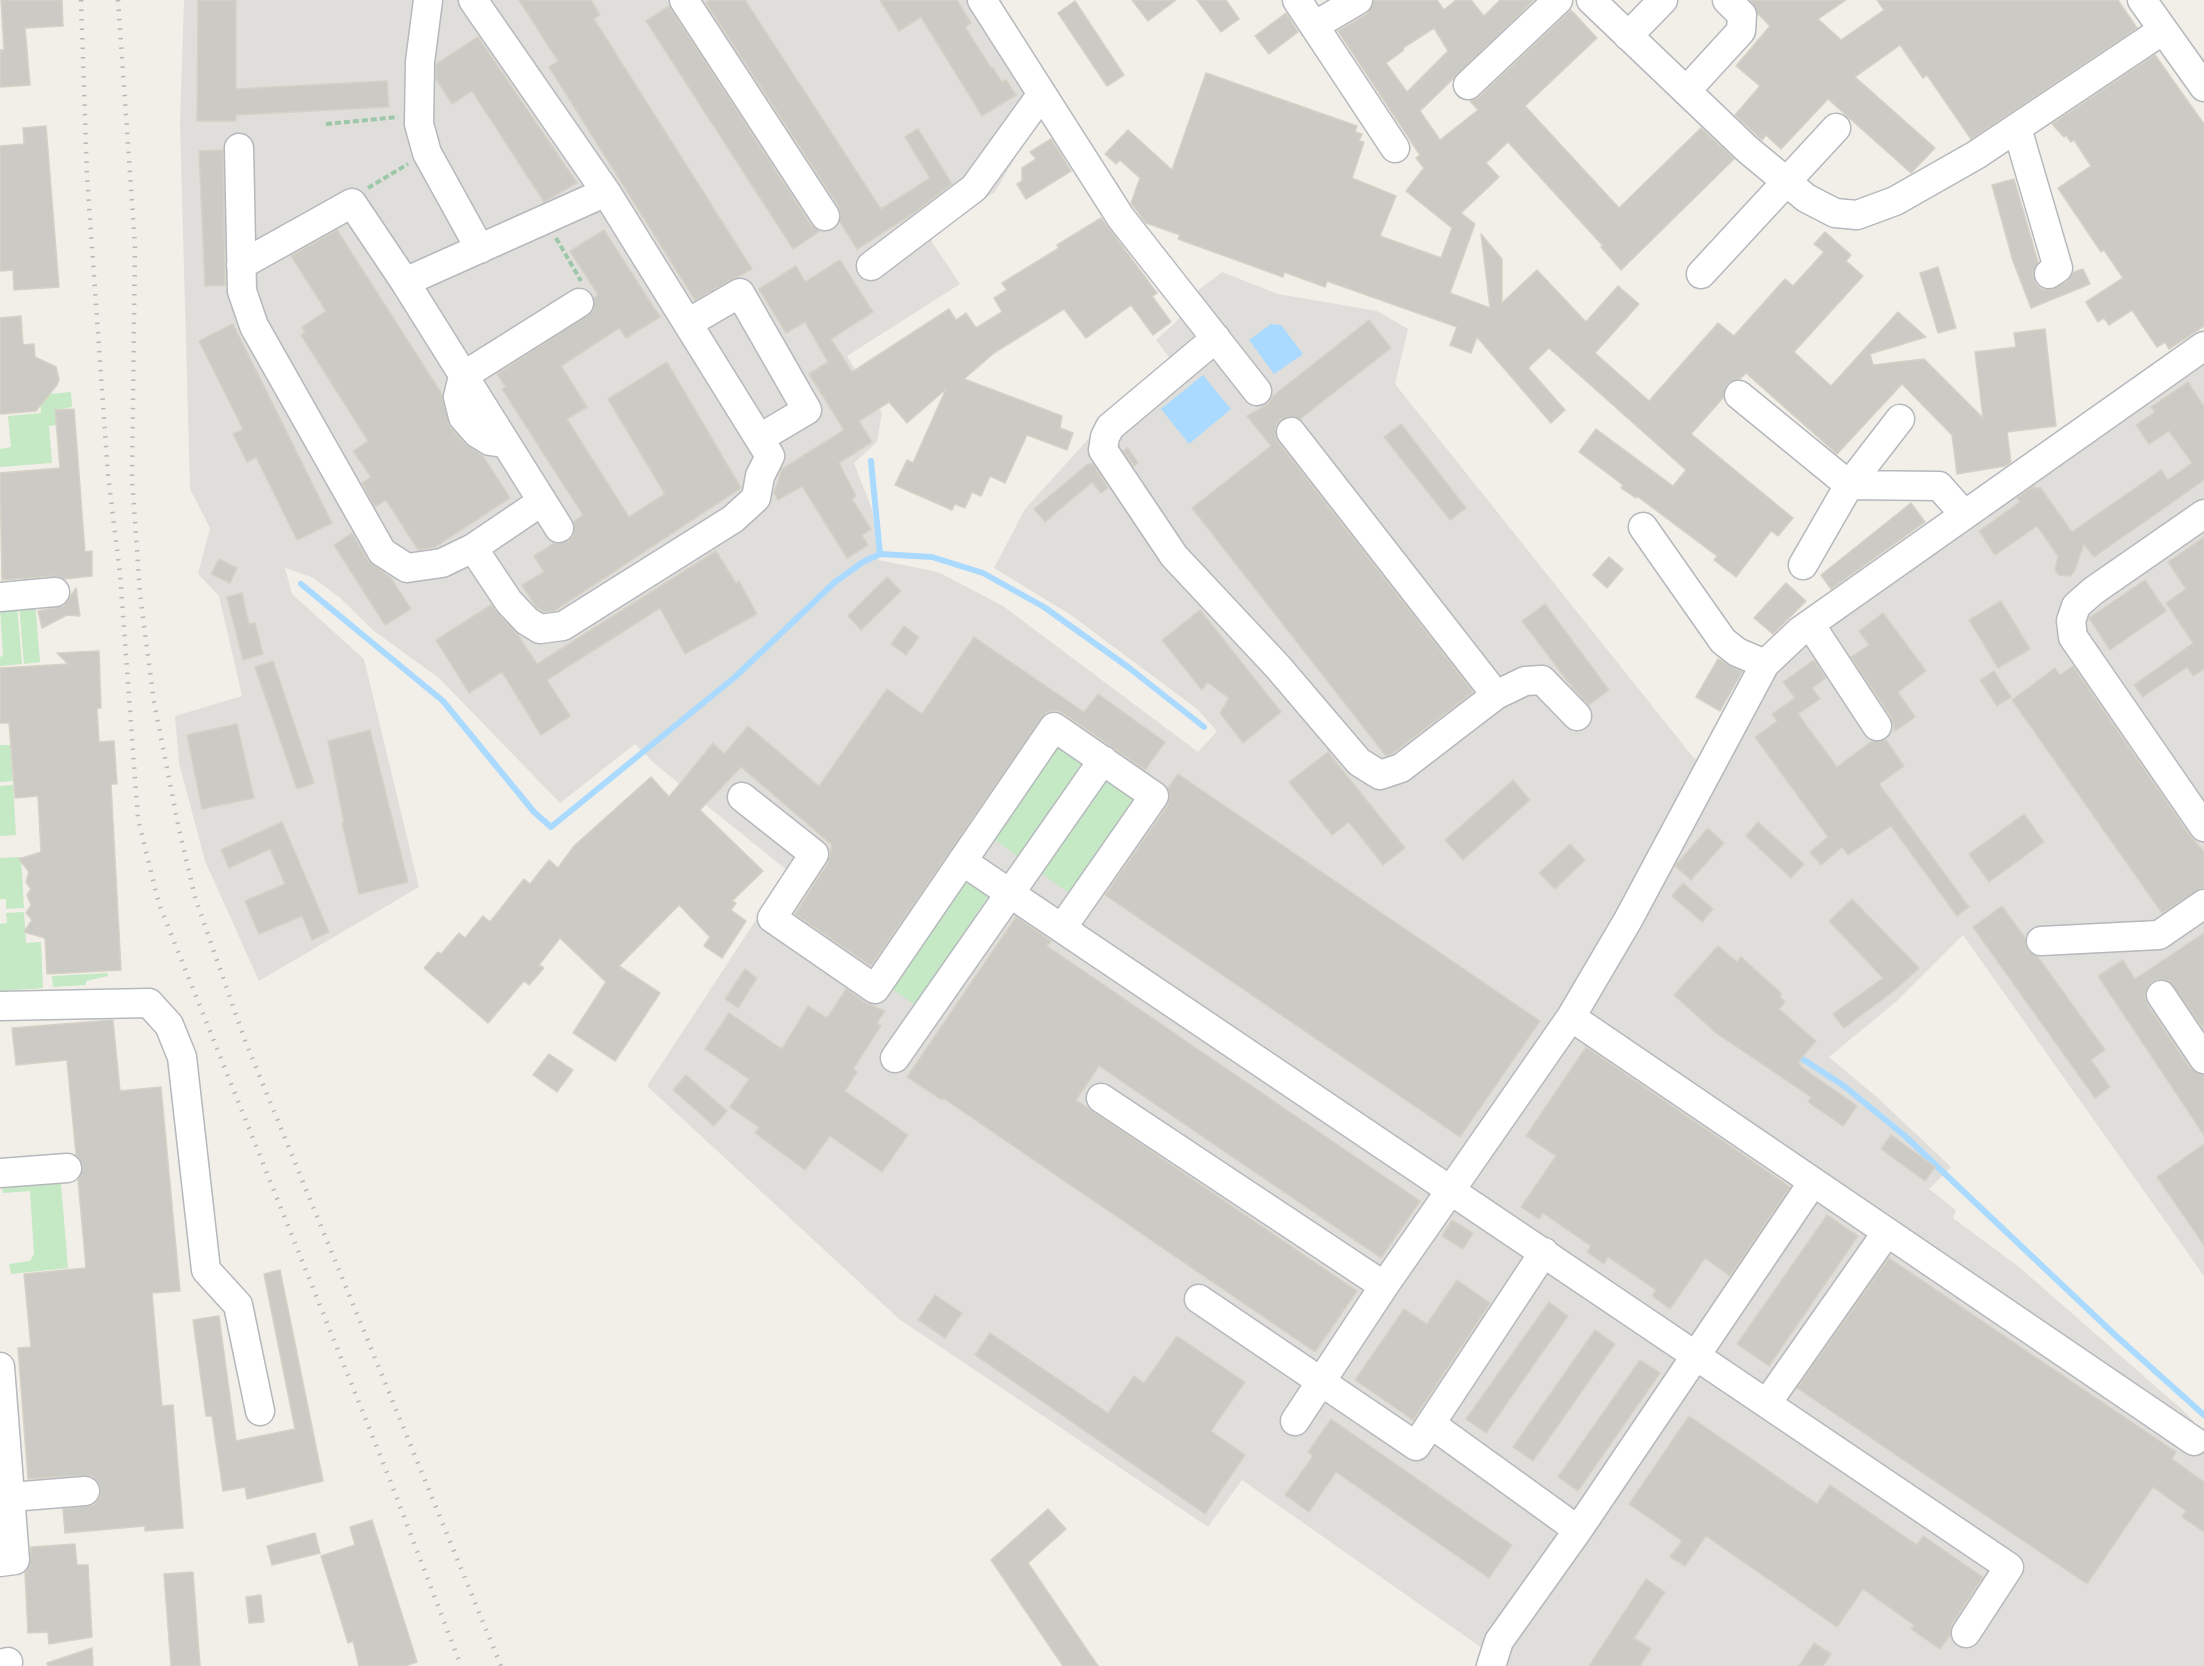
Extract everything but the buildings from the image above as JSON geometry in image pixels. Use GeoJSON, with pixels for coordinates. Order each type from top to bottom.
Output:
{"type":"FeatureCollection","features":[{"type":"Feature","properties":{"kind":"street"},"geometry":{"type":"LineString","coordinates":[[428,0],[420,62],[419,115],[427,153],[480,249]]}},
{"type":"Feature","properties":{"kind":"street"},"geometry":{"type":"LineString","coordinates":[[473,0],[606,192],[770,456],[760,476],[756,498],[733,519],[563,626],[540,628],[527,621],[509,602],[473,548]]}},
{"type":"Feature","properties":{"kind":"street"},"geometry":{"type":"LineString","coordinates":[[684,0],[825,216]]}},
{"type":"Feature","properties":{"kind":"street"},"geometry":{"type":"LineString","coordinates":[[982,0],[1037,100],[1121,218],[1257,391]]}},
{"type":"Feature","properties":{"kind":"street"},"geometry":{"type":"LineString","coordinates":[[1297,0],[1395,148]]}},
{"type":"Feature","properties":{"kind":"street"},"geometry":{"type":"LineString","coordinates":[[1314,26],[1358,0]]}},
{"type":"Feature","properties":{"kind":"street"},"geometry":{"type":"LineString","coordinates":[[1468,85],[1558,0]]}},
{"type":"Feature","properties":{"kind":"street"},"geometry":{"type":"LineString","coordinates":[[1591,0],[1747,148],[1806,198],[1835,213],[1857,215],[1895,201],[1976,155],[2163,30]]}},
{"type":"Feature","properties":{"kind":"street"},"geometry":{"type":"LineString","coordinates":[[1628,36],[1663,0]]}},
{"type":"Feature","properties":{"kind":"street"},"geometry":{"type":"LineString","coordinates":[[1686,91],[1741,31],[1742,15],[1726,0]]}},
{"type":"Feature","properties":{"kind":"street"},"geometry":{"type":"LineString","coordinates":[[2142,0],[2204,87]]}},
{"type":"Feature","properties":{"kind":"street"},"geometry":{"type":"LineString","coordinates":[[871,266],[974,188],[1037,100]]}},
{"type":"Feature","properties":{"kind":"street"},"geometry":{"type":"LineString","coordinates":[[1701,274],[1836,128]]}},
{"type":"Feature","properties":{"kind":"street"},"geometry":{"type":"LineString","coordinates":[[2017,128],[2058,268],[2049,274]]}},
{"type":"Feature","properties":{"kind":"street"},"geometry":{"type":"LineString","coordinates":[[239,148],[242,291],[254,326],[382,552],[407,567],[442,563],[473,548],[541,502]]}},
{"type":"Feature","properties":{"kind":"street"},"geometry":{"type":"LineString","coordinates":[[405,282],[606,192]]}},
{"type":"Feature","properties":{"kind":"street"},"geometry":{"type":"LineString","coordinates":[[241,265],[352,203],[405,282],[463,376]]}},
{"type":"Feature","properties":{"kind":"street"},"geometry":{"type":"LineString","coordinates":[[688,323],[740,293],[807,410],[760,438]]}},
{"type":"Feature","properties":{"kind":"street"},"geometry":{"type":"LineString","coordinates":[[559,528],[505,444],[490,441],[477,433],[463,417],[458,397],[463,376],[579,303]]}},
{"type":"Feature","properties":{"kind":"street"},"geometry":{"type":"LineString","coordinates":[[1216,338],[1110,427],[1105,437],[1103,450],[1174,556],[1278,667],[1359,762],[1380,775],[1401,768],[1496,695],[1525,681],[1542,680],[1577,716]]}},
{"type":"Feature","properties":{"kind":"street"},"geometry":{"type":"LineString","coordinates":[[1295,1421],[1384,1286],[1570,1017],[1628,920],[1765,664],[1813,630],[1959,507],[2204,346]]}},
{"type":"Feature","properties":{"kind":"street"},"geometry":{"type":"LineString","coordinates":[[1739,395],[1849,484],[1939,486],[1959,507]]}},
{"type":"Feature","properties":{"kind":"street"},"geometry":{"type":"LineString","coordinates":[[1803,565],[1849,484],[1900,419]]}},
{"type":"Feature","properties":{"kind":"street"},"geometry":{"type":"LineString","coordinates":[[1291,432],[1496,695]]}},
{"type":"Feature","properties":{"kind":"street"},"geometry":{"type":"LineString","coordinates":[[2204,514],[2093,591],[2076,606],[2071,621],[2073,637],[2204,827]]}},
{"type":"Feature","properties":{"kind":"street"},"geometry":{"type":"LineString","coordinates":[[1643,526],[1723,641],[1737,652],[1765,664]]}},
{"type":"Feature","properties":{"kind":"street"},"geometry":{"type":"LineString","coordinates":[[0,597],[55,592]]}},
{"type":"Feature","properties":{"kind":"street"},"geometry":{"type":"LineString","coordinates":[[1813,630],[1877,726]]}},
{"type":"Feature","properties":{"kind":"street"},"geometry":{"type":"LineString","coordinates":[[742,797],[814,854],[772,918],[875,989],[1054,727],[1154,796],[1062,928]]}},
{"type":"Feature","properties":{"kind":"street"},"geometry":{"type":"LineString","coordinates":[[895,1058],[1103,760]]}},
{"type":"Feature","properties":{"kind":"street"},"geometry":{"type":"LineString","coordinates":[[962,861],[1452,1189],[2009,1567],[1966,1633]]}},
{"type":"Feature","properties":{"kind":"street"},"geometry":{"type":"LineString","coordinates":[[2041,941],[2160,935],[2204,904]]}},
{"type":"Feature","properties":{"kind":"street"},"geometry":{"type":"LineString","coordinates":[[2161,995],[2204,1059]]}},
{"type":"Feature","properties":{"kind":"street"},"geometry":{"type":"LineString","coordinates":[[0,1006],[149,1002],[169,1025],[182,1057],[206,1270],[238,1305],[260,1411]]}},
{"type":"Feature","properties":{"kind":"street"},"geometry":{"type":"LineString","coordinates":[[1570,1017],[2194,1441]]}},
{"type":"Feature","properties":{"kind":"street"},"geometry":{"type":"LineString","coordinates":[[1101,1098],[1384,1286]]}},
{"type":"Feature","properties":{"kind":"street"},"geometry":{"type":"LineString","coordinates":[[0,1173],[67,1168]]}},
{"type":"Feature","properties":{"kind":"street"},"geometry":{"type":"LineString","coordinates":[[1491,1666],[1499,1641],[1578,1530],[1694,1354],[1813,1182]]}},
{"type":"Feature","properties":{"kind":"street"},"geometry":{"type":"LineString","coordinates":[[1767,1403],[1887,1232]]}},
{"type":"Feature","properties":{"kind":"street"},"geometry":{"type":"LineString","coordinates":[[1199,1299],[1416,1446],[1544,1252]]}},
{"type":"Feature","properties":{"kind":"street"},"geometry":{"type":"LineString","coordinates":[[0,1367],[7,1487],[15,1560],[0,1562]]}},
{"type":"Feature","properties":{"kind":"street"},"geometry":{"type":"LineString","coordinates":[[1431,1424],[1578,1530]]}},
{"type":"Feature","properties":{"kind":"street"},"geometry":{"type":"LineString","coordinates":[[7,1487],[85,1491]]}},
{"type":"Feature","properties":{"kind":"path"},"geometry":{"type":"LineString","coordinates":[[326,124],[419,115]]}},
{"type":"Feature","properties":{"kind":"path"},"geometry":{"type":"LineString","coordinates":[[352,203],[362,191],[427,153]]}},
{"type":"Feature","properties":{"kind":"path"},"geometry":{"type":"LineString","coordinates":[[544,220],[587,291],[579,303]]}},
{"type":"Feature","properties":{"kind":"shaded area"},"geometry":{"type":"Polygon","coordinates":[[[184,0],[970,0],[1042,112],[995,192],[931,234],[932,242],[960,284],[847,356],[882,413],[877,442],[854,463],[872,509],[879,560],[938,572],[1003,606],[1198,752],[1217,731],[1197,709],[1071,615],[994,568],[1025,509],[1100,426],[1174,364],[1156,340],[1180,318],[1175,308],[1222,272],[1278,294],[1377,311],[1408,329],[1395,384],[1693,757],[1720,772],[1768,681],[1794,648],[2204,359],[2204,1276],[1963,935],[1898,1000],[1829,1057],[1879,1099],[1951,1167],[1929,1189],[1956,1210],[1953,1218],[2019,1267],[2186,1413],[2204,1433],[2204,1666],[1491,1666],[1482,1648],[1242,1480],[1208,1527],[899,1319],[647,1086],[788,871],[655,764],[635,744],[560,803],[439,678],[374,631],[339,597],[312,577],[285,568],[292,594],[364,659],[419,887],[259,981],[205,861],[179,763],[175,716],[242,696],[219,596],[198,574],[210,528],[190,489],[180,123],[184,0]]]}},
{"type":"Feature","properties":{"kind":"green space"},"geometry":{"type":"Polygon","coordinates":[[[71,392],[72,407],[61,409],[62,424],[49,426],[52,463],[0,467],[0,449],[11,447],[8,416],[41,413],[40,395],[71,392]]]}},
{"type":"Feature","properties":{"kind":"green space"},"geometry":{"type":"Polygon","coordinates":[[[35,602],[40,662],[24,664],[19,604],[35,602]]]}},
{"type":"Feature","properties":{"kind":"green space"},"geometry":{"type":"Polygon","coordinates":[[[17,606],[22,664],[0,666],[0,657],[3,656],[0,608],[17,606]]]}},
{"type":"Feature","properties":{"kind":"green space"},"geometry":{"type":"Polygon","coordinates":[[[1056,743],[1091,766],[1022,860],[993,838],[1056,743]]]}},
{"type":"Feature","properties":{"kind":"green space"},"geometry":{"type":"Polygon","coordinates":[[[0,745],[10,745],[13,781],[0,782],[0,745]]]}},
{"type":"Feature","properties":{"kind":"green space"},"geometry":{"type":"Polygon","coordinates":[[[1100,775],[1134,799],[1072,890],[1068,892],[1039,872],[1100,775]]]}},
{"type":"Feature","properties":{"kind":"green space"},"geometry":{"type":"Polygon","coordinates":[[[13,785],[16,835],[0,836],[0,786],[13,785]]]}},
{"type":"Feature","properties":{"kind":"green space"},"geometry":{"type":"Polygon","coordinates":[[[21,857],[24,908],[6,909],[6,899],[0,899],[0,858],[21,857]]]}},
{"type":"Feature","properties":{"kind":"green space"},"geometry":{"type":"Polygon","coordinates":[[[958,882],[978,886],[990,894],[915,1005],[888,986],[958,882]]]}},
{"type":"Feature","properties":{"kind":"green space"},"geometry":{"type":"Polygon","coordinates":[[[24,912],[26,943],[41,942],[43,988],[0,991],[0,924],[7,923],[6,913],[24,912]]]}},
{"type":"Feature","properties":{"kind":"green space"},"geometry":{"type":"Polygon","coordinates":[[[107,973],[108,976],[86,981],[86,985],[53,987],[52,976],[107,973]]]}},
{"type":"Feature","properties":{"kind":"green space"},"geometry":{"type":"Polygon","coordinates":[[[54,1177],[61,1184],[68,1268],[11,1274],[9,1264],[30,1261],[34,1254],[30,1191],[3,1193],[2,1185],[54,1177]]]}},
{"type":"Feature","properties":{"kind":"water"},"geometry":{"type":"Polygon","coordinates":[[[1271,324],[1281,325],[1303,354],[1274,374],[1249,340],[1271,324]]]}},
{"type":"Feature","properties":{"kind":"water"},"geometry":{"type":"Polygon","coordinates":[[[1203,375],[1231,409],[1189,444],[1161,409],[1203,375]]]}},
{"type":"Feature","properties":{"kind":"waterway"},"geometry":{"type":"LineString","coordinates":[[871,461],[880,554]]}},
{"type":"Feature","properties":{"kind":"waterway"},"geometry":{"type":"LineString","coordinates":[[301,584],[443,701],[534,812],[551,827],[735,677],[835,582],[863,562],[880,554],[932,557],[983,573],[1044,607],[1128,667],[1204,727]]}},
{"type":"Feature","properties":{"kind":"waterway"},"geometry":{"type":"LineString","coordinates":[[1798,1056],[1844,1086],[1905,1136],[2115,1335],[2204,1415]]}},
{"type":"Feature","properties":{"kind":"railway"},"geometry":{"type":"LineString","coordinates":[[81,0],[87,176],[108,475],[120,574],[138,819],[159,904],[388,1475],[461,1666]]}},
{"type":"Feature","properties":{"kind":"railway"},"geometry":{"type":"LineString","coordinates":[[118,0],[135,245],[132,478],[140,594],[154,702],[179,829],[195,897],[244,1038],[501,1666]]}}]}
